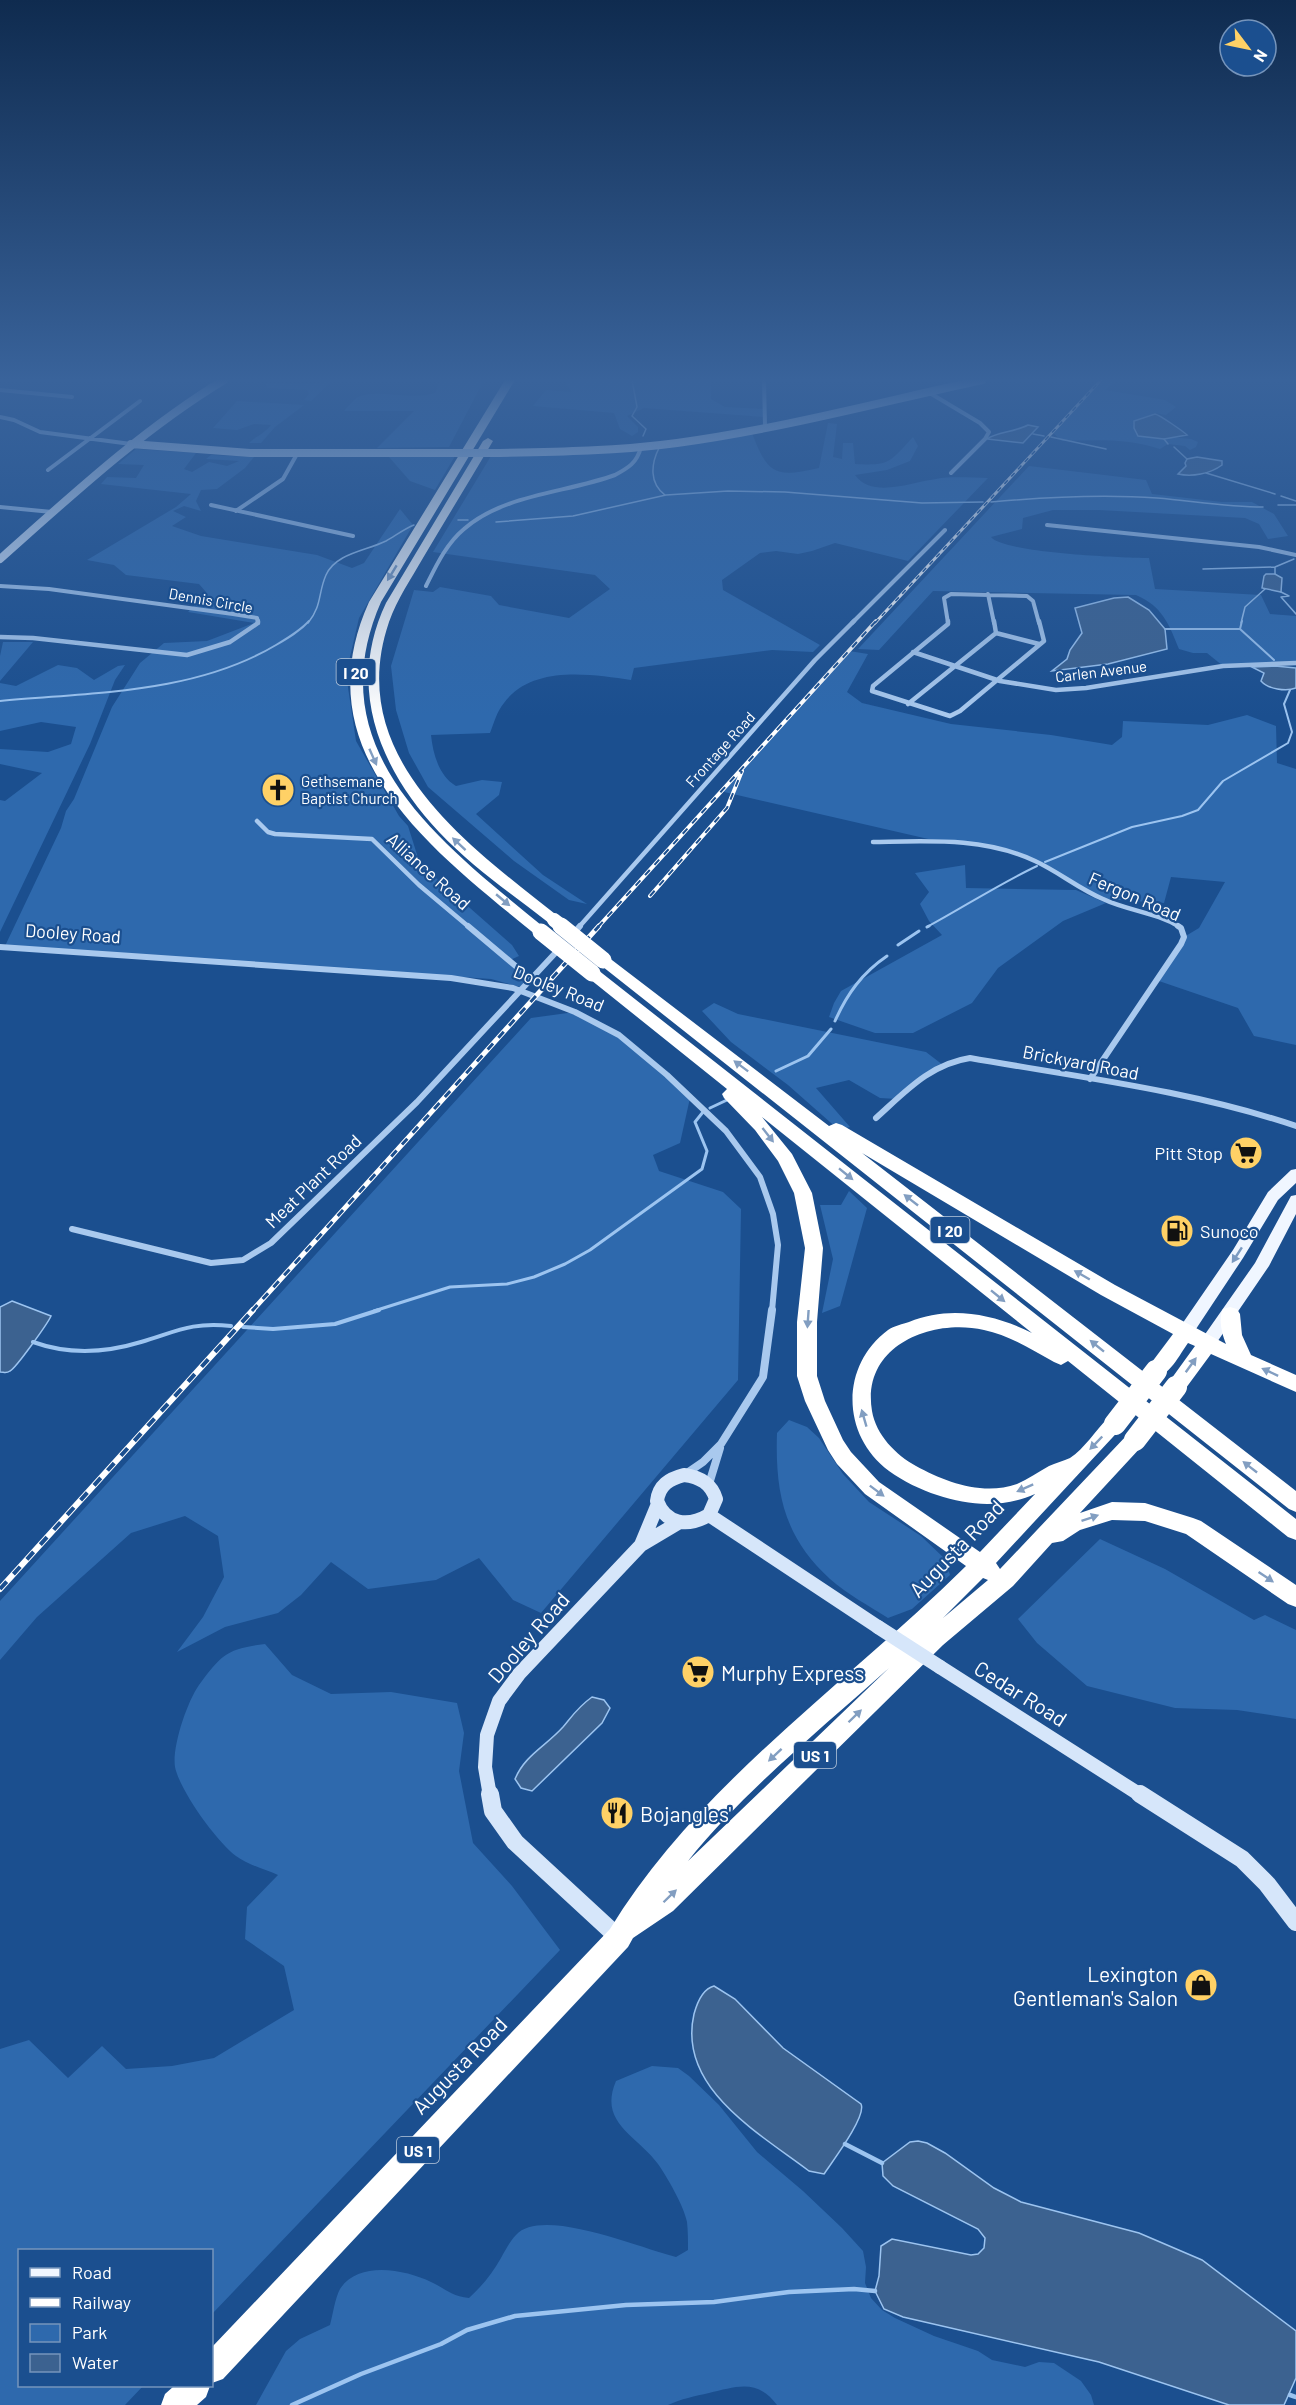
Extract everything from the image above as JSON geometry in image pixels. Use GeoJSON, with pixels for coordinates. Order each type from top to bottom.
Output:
{"type":"FeatureCollection","features":[{"type":"Feature","properties":{"kind":"highway","name":"I 20"},"geometry":{"type":"LineString","coordinates":[[442,492],[374,603],[359,645],[355,691],[358,712],[370,751],[395,796],[449,855],[541,932],[597,966],[772,1091],[1296,1503]]}},
{"type":"Feature","properties":{"kind":"highway","name":"I 20"},"geometry":{"type":"LineString","coordinates":[[458,492],[390,607],[375,652],[373,690],[382,731],[393,757],[426,809],[468,852],[554,920],[651,1021],[1296,1531]]}},
{"type":"Feature","properties":{"kind":"highway"},"geometry":{"type":"LineString","coordinates":[[651,1021],[761,1126],[786,1158],[800,1186],[814,1248],[807,1322],[807,1376],[814,1401],[835,1444],[844,1458],[872,1488],[980,1566],[1005,1578]]}},
{"type":"Feature","properties":{"kind":"highway"},"geometry":{"type":"LineString","coordinates":[[772,1091],[1088,1278],[1207,1344],[1296,1384]]}},
{"type":"Feature","properties":{"kind":"highway"},"geometry":{"type":"LineString","coordinates":[[1230,1314],[1232,1335],[1244,1360]]}},
{"type":"Feature","properties":{"kind":"highway"},"geometry":{"type":"LineString","coordinates":[[1077,1463],[1025,1489],[994,1496],[954,1493],[921,1481],[890,1460],[870,1434],[863,1420],[860,1401],[864,1372],[882,1344],[902,1331],[920,1324],[967,1320],[1003,1328],[1017,1334],[1108,1384]]}},
{"type":"Feature","properties":{"kind":"highway","name":"Augusta Road"},"geometry":{"type":"LineString","coordinates":[[622,1935],[642,1900],[696,1832],[776,1754],[922,1624],[980,1566],[1115,1424],[1186,1331]]}},
{"type":"Feature","properties":{"kind":"highway","name":"Augusta Road"},"geometry":{"type":"LineString","coordinates":[[213,2367],[622,1935],[664,1902],[935,1638],[1005,1578],[1038,1545],[1135,1440],[1207,1344]]}},
{"type":"Feature","properties":{"kind":"highway"},"geometry":{"type":"LineString","coordinates":[[1038,1545],[1073,1524],[1112,1511],[1145,1512],[1193,1527],[1296,1597]]}},
{"type":"Feature","properties":{"kind":"highway"},"geometry":{"type":"LineString","coordinates":[[176,2405],[193,2387]]}},
{"type":"Feature","properties":{"kind":"main road","name":"Augusta Road"},"geometry":{"type":"LineString","coordinates":[[1186,1331],[1238,1254],[1273,1196],[1296,1174]]}},
{"type":"Feature","properties":{"kind":"main road","name":"Augusta Road"},"geometry":{"type":"LineString","coordinates":[[1207,1344],[1230,1314],[1261,1266],[1296,1200]]}},
{"type":"Feature","properties":{"kind":"street"},"geometry":{"type":"LineString","coordinates":[[1,558],[75,492]]}},
{"type":"Feature","properties":{"kind":"street"},"geometry":{"type":"LineString","coordinates":[[236,511],[264,492]]}},
{"type":"Feature","properties":{"kind":"street"},"geometry":{"type":"LineString","coordinates":[[426,586],[453,540],[471,523],[506,506],[554,492]]}},
{"type":"Feature","properties":{"kind":"street"},"geometry":{"type":"LineString","coordinates":[[27,510],[47,509],[71,496]]}},
{"type":"Feature","properties":{"kind":"street"},"geometry":{"type":"LineString","coordinates":[[211,505],[353,536]]}},
{"type":"Feature","properties":{"kind":"street"},"geometry":{"type":"LineString","coordinates":[[0,513],[3,507],[52,512]]}},
{"type":"Feature","properties":{"kind":"street"},"geometry":{"type":"LineString","coordinates":[[1047,525],[1259,547],[1296,555]]}},
{"type":"Feature","properties":{"kind":"street","name":"Frontage Road"},"geometry":{"type":"LineString","coordinates":[[520,991],[815,660],[945,530]]}},
{"type":"Feature","properties":{"kind":"street","name":"Dennis Circle"},"geometry":{"type":"LineString","coordinates":[[0,586],[49,590],[233,614],[257,618],[258,623],[230,642],[187,655],[0,637]]}},
{"type":"Feature","properties":{"kind":"street"},"geometry":{"type":"LineString","coordinates":[[951,594],[1027,596],[1033,601],[1044,641],[1039,644],[960,711],[950,716],[872,691],[873,686],[948,624],[944,597],[951,594]]}},
{"type":"Feature","properties":{"kind":"street"},"geometry":{"type":"LineString","coordinates":[[988,594],[996,633]]}},
{"type":"Feature","properties":{"kind":"street"},"geometry":{"type":"LineString","coordinates":[[996,633],[1039,644]]}},
{"type":"Feature","properties":{"kind":"street"},"geometry":{"type":"LineString","coordinates":[[908,704],[996,633]]}},
{"type":"Feature","properties":{"kind":"street","name":"Carlen Avenue"},"geometry":{"type":"LineString","coordinates":[[913,652],[997,680],[1030,688],[1056,690],[1086,688],[1223,666],[1296,663]]}},
{"type":"Feature","properties":{"kind":"street","name":"Alliance Road"},"geometry":{"type":"LineString","coordinates":[[256,821],[268,832],[275,834],[372,839],[419,885],[531,979]]}},
{"type":"Feature","properties":{"kind":"street","name":"Fergon Road"},"geometry":{"type":"LineString","coordinates":[[873,842],[951,841],[984,844],[1008,850],[1039,863],[1103,899],[1162,919],[1181,928],[1184,937],[1181,944],[1090,1079]]}},
{"type":"Feature","properties":{"kind":"street","name":"Dooley Road"},"geometry":{"type":"LineString","coordinates":[[0,947],[451,978],[496,984],[575,1012],[626,1040],[726,1131],[742,1150],[760,1177],[773,1214],[778,1245],[763,1377],[721,1444],[703,1462],[684,1475]]}},
{"type":"Feature","properties":{"kind":"street","name":"Meat Plant Road"},"geometry":{"type":"LineString","coordinates":[[72,1229],[211,1263],[233,1263],[254,1255],[271,1243],[417,1102],[520,991]]}},
{"type":"Feature","properties":{"kind":"street","name":"Brickyard Road"},"geometry":{"type":"LineString","coordinates":[[876,1118],[926,1075],[962,1058],[1007,1063],[1240,1109],[1296,1126]]}},
{"type":"Feature","properties":{"kind":"street","name":"Dooley Road"},"geometry":{"type":"LineString","coordinates":[[709,1484],[721,1444]]}},
{"type":"Feature","properties":{"kind":"street"},"geometry":{"type":"LineString","coordinates":[[693,1476],[709,1484],[716,1499],[709,1515],[692,1524],[678,1522],[664,1515],[658,1504],[658,1493],[661,1486],[675,1477],[693,1476]]}},
{"type":"Feature","properties":{"kind":"street","name":"Dooley Road"},"geometry":{"type":"LineString","coordinates":[[641,1545],[658,1504]]}},
{"type":"Feature","properties":{"kind":"street","name":"Cedar Road"},"geometry":{"type":"LineString","coordinates":[[709,1515],[878,1627],[1242,1859],[1267,1884],[1296,1922]]}},
{"type":"Feature","properties":{"kind":"street","name":"Dooley Road"},"geometry":{"type":"LineString","coordinates":[[622,1935],[515,1842],[493,1810],[485,1767],[487,1735],[499,1701],[519,1674],[641,1545],[678,1522]]}},
{"type":"Feature","properties":{"kind":"green space"},"geometry":{"type":"Polygon","coordinates":[[[175,492],[200,492],[196,501],[201,511],[184,506],[173,511],[186,517],[172,526],[201,536],[317,555],[352,568],[364,563],[400,509],[413,525],[359,618],[346,674],[356,741],[399,816],[408,826],[420,864],[512,945],[519,956],[508,961],[527,979],[520,987],[491,979],[5,946],[61,828],[66,811],[74,799],[112,707],[140,663],[164,643],[207,641],[254,623],[188,612],[206,592],[199,584],[126,575],[114,565],[87,560],[176,507],[191,494],[175,492]]]}},
{"type":"Feature","properties":{"kind":"green space"},"geometry":{"type":"Polygon","coordinates":[[[469,492],[974,492],[908,561],[835,543],[798,554],[776,551],[760,553],[722,580],[723,590],[820,645],[813,652],[772,650],[634,668],[631,680],[580,675],[546,677],[516,691],[502,706],[490,733],[431,735],[438,764],[445,776],[456,786],[482,780],[502,782],[499,795],[476,814],[543,875],[587,904],[569,900],[514,861],[428,787],[409,753],[396,710],[391,666],[414,590],[433,592],[440,587],[491,596],[499,605],[569,618],[610,589],[595,575],[433,552],[469,492]]]}},
{"type":"Feature","properties":{"kind":"green space"},"geometry":{"type":"Polygon","coordinates":[[[1004,492],[1151,492],[1222,502],[1252,502],[1274,514],[1288,536],[1268,539],[1259,524],[1245,518],[1099,510],[1053,510],[1023,518],[1022,529],[991,537],[1017,547],[1040,551],[1149,558],[1155,589],[1261,595],[1270,614],[1296,616],[1296,663],[1223,666],[1207,653],[1193,653],[1179,649],[1164,617],[1145,599],[1136,595],[933,591],[879,650],[858,649],[1004,492]]]}},
{"type":"Feature","properties":{"kind":"green space"},"geometry":{"type":"Polygon","coordinates":[[[3,642],[33,642],[0,681],[0,656],[3,642]]]}},
{"type":"Feature","properties":{"kind":"green space"},"geometry":{"type":"Polygon","coordinates":[[[849,651],[868,654],[847,692],[862,703],[951,724],[1051,735],[1112,745],[1122,737],[1123,721],[1208,725],[1247,715],[1276,726],[1277,763],[1296,769],[1296,1045],[1254,1036],[1238,1008],[1156,980],[1184,937],[1199,928],[1225,882],[1171,877],[1164,903],[1103,899],[1039,863],[991,846],[937,841],[720,791],[849,651]]]}},
{"type":"Feature","properties":{"kind":"green space"},"geometry":{"type":"Polygon","coordinates":[[[58,665],[77,668],[94,680],[118,666],[125,665],[115,680],[90,744],[0,932],[0,800],[5,801],[42,773],[0,764],[0,749],[48,752],[71,744],[76,727],[41,722],[0,731],[0,683],[16,686],[58,665]]]}},
{"type":"Feature","properties":{"kind":"green space"},"geometry":{"type":"Polygon","coordinates":[[[965,865],[966,888],[1076,890],[1106,903],[1063,921],[998,968],[972,1003],[913,1033],[875,1033],[829,1017],[841,991],[942,935],[929,921],[920,904],[929,892],[915,873],[965,865]]]}},
{"type":"Feature","properties":{"kind":"green space"},"geometry":{"type":"Polygon","coordinates":[[[714,1003],[738,1014],[926,1052],[943,1065],[897,1099],[880,1098],[849,1080],[816,1088],[850,1127],[839,1130],[788,1085],[731,1042],[702,1011],[714,1003]]]}},
{"type":"Feature","properties":{"kind":"green space"},"geometry":{"type":"Polygon","coordinates":[[[575,1012],[619,1035],[690,1098],[680,1143],[653,1155],[659,1171],[723,1192],[741,1209],[738,1380],[541,1613],[513,1600],[479,1558],[436,1580],[368,1589],[331,1562],[301,1595],[278,1613],[225,1627],[177,1652],[203,1617],[224,1577],[218,1536],[185,1516],[131,1533],[37,1617],[0,1660],[0,1601],[531,1018],[575,1012]]]}},
{"type":"Feature","properties":{"kind":"green space"},"geometry":{"type":"Polygon","coordinates":[[[849,1191],[867,1208],[840,1306],[822,1313],[833,1259],[820,1205],[841,1205],[849,1191]]]}},
{"type":"Feature","properties":{"kind":"green space"},"geometry":{"type":"Polygon","coordinates":[[[789,1420],[807,1427],[819,1438],[843,1474],[869,1502],[921,1536],[945,1559],[950,1575],[912,1609],[888,1618],[858,1600],[830,1579],[802,1547],[792,1530],[786,1513],[778,1475],[777,1433],[789,1420]]]}},
{"type":"Feature","properties":{"kind":"green space"},"geometry":{"type":"Polygon","coordinates":[[[1100,1539],[1165,1569],[1254,1620],[1265,1615],[1296,1630],[1296,1719],[1237,1710],[1175,1708],[1087,1686],[1037,1643],[1018,1619],[1100,1539]]]}},
{"type":"Feature","properties":{"kind":"green space"},"geometry":{"type":"Polygon","coordinates":[[[265,1644],[292,1675],[331,1694],[391,1692],[457,1703],[464,1733],[459,1771],[473,1843],[512,1886],[560,1950],[213,2313],[213,2249],[18,2249],[18,2387],[142,2387],[125,2405],[0,2405],[0,2049],[29,2040],[68,2078],[102,2046],[126,2069],[172,2066],[214,2058],[294,2010],[284,1966],[245,1939],[247,1907],[278,1875],[246,1862],[219,1840],[191,1802],[175,1767],[181,1725],[194,1693],[220,1660],[242,1648],[265,1644]]]}},
{"type":"Feature","properties":{"kind":"green space"},"geometry":{"type":"Polygon","coordinates":[[[652,2066],[678,2068],[689,2076],[719,2105],[757,2152],[842,2228],[863,2251],[866,2267],[865,2283],[871,2298],[882,2310],[934,2336],[978,2351],[992,2360],[1025,2367],[1039,2362],[1054,2363],[1081,2381],[1091,2395],[1094,2405],[777,2405],[762,2391],[737,2387],[683,2399],[668,2405],[256,2405],[286,2351],[300,2339],[330,2325],[340,2289],[348,2280],[359,2274],[383,2270],[396,2271],[421,2278],[453,2294],[469,2298],[490,2275],[516,2235],[529,2227],[547,2225],[593,2232],[676,2257],[688,2250],[687,2222],[675,2192],[658,2164],[622,2127],[612,2108],[612,2095],[616,2081],[652,2066]]]}},
{"type":"Feature","properties":{"kind":"water"},"geometry":{"type":"Polygon","coordinates":[[[1266,574],[1275,574],[1282,578],[1281,592],[1262,588],[1266,574]]]}},
{"type":"Feature","properties":{"kind":"water"},"geometry":{"type":"Polygon","coordinates":[[[1128,597],[1149,610],[1165,629],[1167,649],[1108,664],[1052,671],[1067,659],[1070,650],[1082,633],[1075,608],[1114,598],[1128,597]]]}},
{"type":"Feature","properties":{"kind":"water"},"geometry":{"type":"Polygon","coordinates":[[[1252,667],[1296,668],[1296,688],[1282,690],[1268,686],[1261,681],[1264,673],[1252,667]]]}},
{"type":"Feature","properties":{"kind":"water"},"geometry":{"type":"Polygon","coordinates":[[[12,1301],[51,1316],[13,1368],[7,1372],[0,1372],[0,1307],[12,1301]]]}},
{"type":"Feature","properties":{"kind":"water"},"geometry":{"type":"Polygon","coordinates":[[[592,1697],[604,1700],[610,1708],[602,1723],[532,1791],[521,1788],[515,1779],[524,1763],[592,1697]]]}},
{"type":"Feature","properties":{"kind":"water"},"geometry":{"type":"Polygon","coordinates":[[[714,1986],[735,1999],[783,2048],[861,2104],[859,2118],[854,2128],[824,2174],[809,2171],[768,2141],[726,2106],[710,2086],[698,2064],[692,2040],[697,2005],[703,1993],[714,1986]]]}},
{"type":"Feature","properties":{"kind":"water"},"geometry":{"type":"Polygon","coordinates":[[[910,2142],[927,2143],[945,2153],[994,2188],[1021,2202],[1139,2233],[1202,2260],[1296,2331],[1296,2378],[1284,2405],[1229,2405],[1099,2362],[903,2317],[884,2309],[875,2291],[879,2276],[881,2246],[892,2239],[971,2255],[978,2254],[984,2248],[985,2238],[978,2229],[893,2186],[883,2176],[882,2163],[910,2142]]]}},
{"type":"Feature","properties":{"kind":"waterway"},"geometry":{"type":"LineString","coordinates":[[496,522],[573,516],[666,495],[709,492]]}},
{"type":"Feature","properties":{"kind":"waterway"},"geometry":{"type":"LineString","coordinates":[[788,492],[922,503],[983,502]]}},
{"type":"Feature","properties":{"kind":"waterway"},"geometry":{"type":"LineString","coordinates":[[1269,492],[1275,494]]}},
{"type":"Feature","properties":{"kind":"waterway"},"geometry":{"type":"LineString","coordinates":[[991,502],[1053,497],[1116,496],[1263,507]]}},
{"type":"Feature","properties":{"kind":"waterway"},"geometry":{"type":"LineString","coordinates":[[1281,496],[1296,501]]}},
{"type":"Feature","properties":{"kind":"waterway"},"geometry":{"type":"LineString","coordinates":[[1278,505],[1296,505]]}},
{"type":"Feature","properties":{"kind":"waterway"},"geometry":{"type":"LineString","coordinates":[[458,520],[468,520]]}},
{"type":"Feature","properties":{"kind":"waterway"},"geometry":{"type":"LineString","coordinates":[[308,623],[316,611],[326,575],[337,562],[352,553],[386,541],[414,525]]}},
{"type":"Feature","properties":{"kind":"waterway"},"geometry":{"type":"LineString","coordinates":[[1275,567],[1294,559]]}},
{"type":"Feature","properties":{"kind":"waterway"},"geometry":{"type":"LineString","coordinates":[[1203,569],[1275,567]]}},
{"type":"Feature","properties":{"kind":"waterway"},"geometry":{"type":"LineString","coordinates":[[1275,567],[1275,574]]}},
{"type":"Feature","properties":{"kind":"waterway"},"geometry":{"type":"LineString","coordinates":[[1241,623],[1245,607],[1265,589]]}},
{"type":"Feature","properties":{"kind":"waterway"},"geometry":{"type":"LineString","coordinates":[[1281,592],[1289,596],[1281,597],[1296,614]]}},
{"type":"Feature","properties":{"kind":"waterway"},"geometry":{"type":"LineString","coordinates":[[0,701],[106,692],[177,682],[244,661],[276,645],[309,621]]}},
{"type":"Feature","properties":{"kind":"waterway"},"geometry":{"type":"LineString","coordinates":[[1240,629],[1242,621]]}},
{"type":"Feature","properties":{"kind":"waterway"},"geometry":{"type":"LineString","coordinates":[[1165,629],[1240,629]]}},
{"type":"Feature","properties":{"kind":"waterway"},"geometry":{"type":"LineString","coordinates":[[1240,629],[1274,660]]}},
{"type":"Feature","properties":{"kind":"waterway"},"geometry":{"type":"LineString","coordinates":[[1045,862],[1132,827],[1182,816],[1198,810],[1223,781],[1288,743],[1292,732],[1284,704],[1290,690]]}},
{"type":"Feature","properties":{"kind":"waterway"},"geometry":{"type":"LineString","coordinates":[[929,926],[927,927],[1037,866]]}},
{"type":"Feature","properties":{"kind":"waterway"},"geometry":{"type":"LineString","coordinates":[[898,945],[919,931]]}},
{"type":"Feature","properties":{"kind":"waterway"},"geometry":{"type":"LineString","coordinates":[[835,1021],[856,985],[887,956]]}},
{"type":"Feature","properties":{"kind":"waterway"},"geometry":{"type":"LineString","coordinates":[[776,1071],[808,1056],[831,1029]]}},
{"type":"Feature","properties":{"kind":"waterway"},"geometry":{"type":"LineString","coordinates":[[710,1108],[727,1100]]}},
{"type":"Feature","properties":{"kind":"waterway"},"geometry":{"type":"LineString","coordinates":[[374,1311],[450,1287],[507,1284],[534,1277],[590,1250],[702,1169],[707,1151],[695,1122],[703,1112]]}},
{"type":"Feature","properties":{"kind":"waterway"},"geometry":{"type":"LineString","coordinates":[[243,1327],[273,1329],[335,1324],[379,1310]]}},
{"type":"Feature","properties":{"kind":"waterway"},"geometry":{"type":"LineString","coordinates":[[33,1342],[74,1351],[100,1350],[128,1346],[195,1326],[231,1326]]}},
{"type":"Feature","properties":{"kind":"waterway"},"geometry":{"type":"LineString","coordinates":[[845,2144],[882,2163]]}},
{"type":"Feature","properties":{"kind":"waterway"},"geometry":{"type":"LineString","coordinates":[[292,2405],[361,2374],[441,2344],[467,2330],[515,2316],[626,2305],[714,2302],[789,2292],[854,2289],[875,2291]]}},
{"type":"Feature","properties":{"kind":"waterway"},"geometry":{"type":"LineString","coordinates":[[1290,2395],[1296,2397]]}},
{"type":"Feature","properties":{"kind":"railway"},"geometry":{"type":"LineString","coordinates":[[875,623],[997,492]]}},
{"type":"Feature","properties":{"kind":"railway"},"geometry":{"type":"LineString","coordinates":[[598,927],[876,621]]}},
{"type":"Feature","properties":{"kind":"railway"},"geometry":{"type":"LineString","coordinates":[[650,896],[727,808],[742,771]]}},
{"type":"Feature","properties":{"kind":"railway"},"geometry":{"type":"LineString","coordinates":[[252,1311],[599,926]]}},
{"type":"Feature","properties":{"kind":"railway"},"geometry":{"type":"LineString","coordinates":[[0,1589],[253,1310]]}},
{"type":"Feature","properties":{"kind":"place","name":"Gethsemane Baptist Church"},"geometry":{"type":"Point","coordinates":[278,790]}},
{"type":"Feature","properties":{"kind":"place","name":"Pitt Stop"},"geometry":{"type":"Point","coordinates":[1246,1153]}},
{"type":"Feature","properties":{"kind":"place","name":"Sunoco"},"geometry":{"type":"Point","coordinates":[1177,1231]}},
{"type":"Feature","properties":{"kind":"place","name":"Murphy Express"},"geometry":{"type":"Point","coordinates":[698,1672]}},
{"type":"Feature","properties":{"kind":"place","name":"Bojangles'"},"geometry":{"type":"Point","coordinates":[617,1813]}},
{"type":"Feature","properties":{"kind":"place","name":"Lexington Gentleman's Salon"},"geometry":{"type":"Point","coordinates":[1201,1985]}}]}
